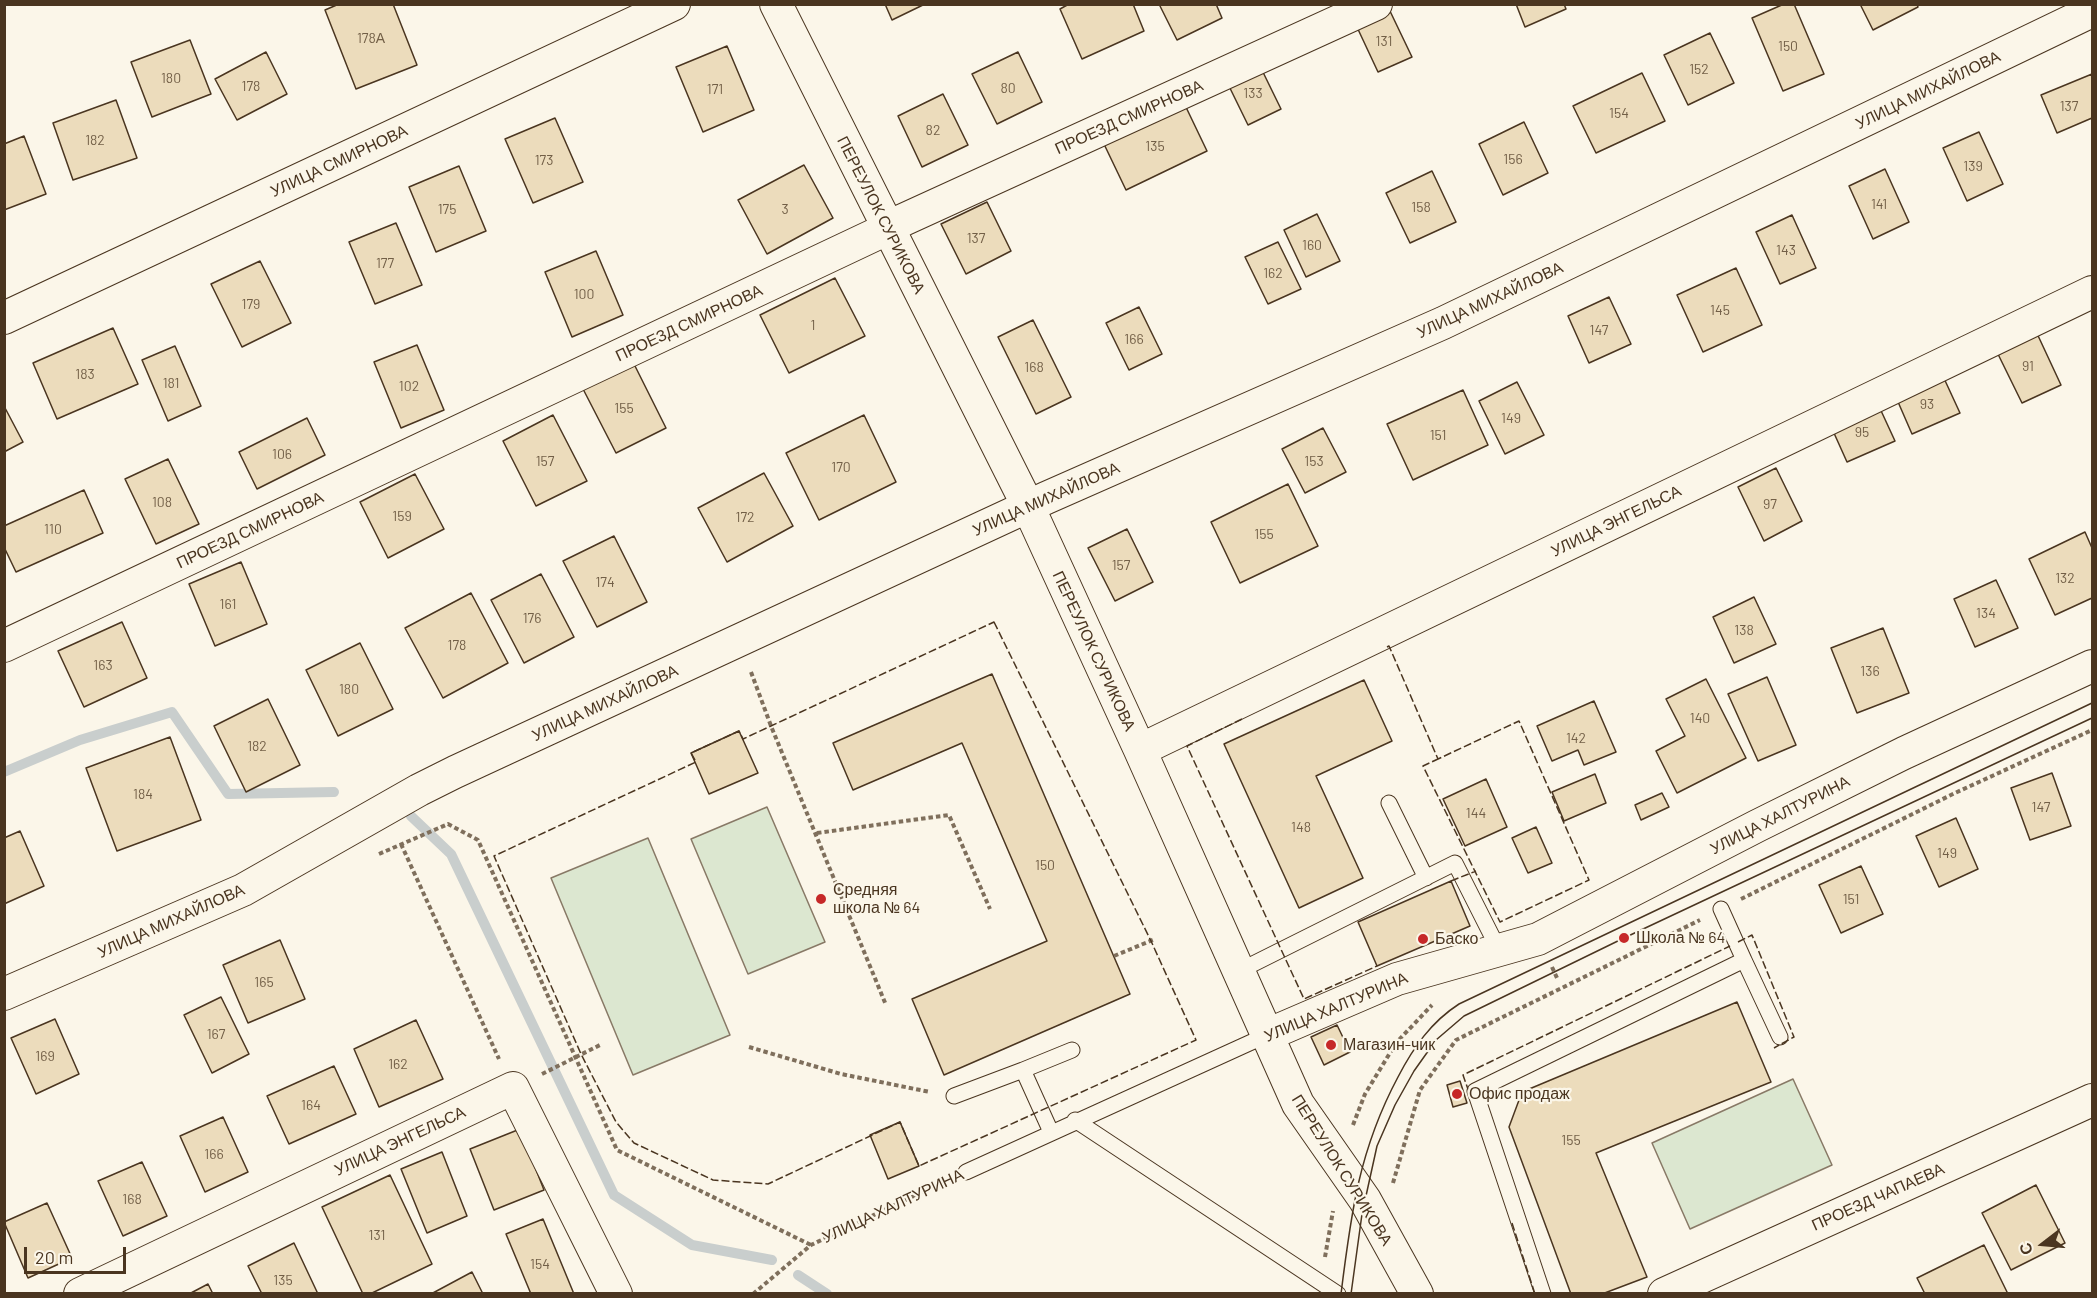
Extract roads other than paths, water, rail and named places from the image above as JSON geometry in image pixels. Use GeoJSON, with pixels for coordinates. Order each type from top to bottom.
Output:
{"type":"FeatureCollection","features":[{"type":"Feature","properties":{"kind":"street","name":"УЛИЦА СМИРНОВА"},"geometry":{"type":"LineString","coordinates":[[4,318],[674,4]]}},
{"type":"Feature","properties":{"kind":"street","name":"ПЕРЕУЛОК СУРИКОВА"},"geometry":{"type":"LineString","coordinates":[[776,4],[1028,506],[1298,1104],[1365,1200],[1417,1293]]}},
{"type":"Feature","properties":{"kind":"street","name":"ПРОЕЗД СМИРНОВА"},"geometry":{"type":"LineString","coordinates":[[4,646],[913,215],[1376,4]]}},
{"type":"Feature","properties":{"kind":"street","name":"УЛИЦА МИХАЙЛОВА"},"geometry":{"type":"LineString","coordinates":[[4,994],[243,890],[419,790],[1028,506],[1443,323],[2092,11]]}},
{"type":"Feature","properties":{"kind":"street","name":"УЛИЦА ЭНГЕЛЬСА"},"geometry":{"type":"LineString","coordinates":[[1140,750],[2092,292]]}},
{"type":"Feature","properties":{"kind":"street","name":"УЛИЦА ХАЛТУРИНА"},"geometry":{"type":"LineString","coordinates":[[1267,1035],[1397,979],[1538,939],[1756,826],[1904,753],[2092,666]]}},
{"type":"Feature","properties":{"kind":"street","name":"УЛИЦА ЭНГЕЛЬСА"},"geometry":{"type":"LineString","coordinates":[[80,1293],[524,1082],[616,1293]]}},
{"type":"Feature","properties":{"kind":"street","name":"ПРОЕЗД ЧАПАЕВА"},"geometry":{"type":"LineString","coordinates":[[1664,1293],[2092,1100]]}},
{"type":"Feature","properties":{"kind":"lane"},"geometry":{"type":"LineString","coordinates":[[1389,803],[1426,878]]}},
{"type":"Feature","properties":{"kind":"lane"},"geometry":{"type":"LineString","coordinates":[[1239,971],[1455,863],[1499,950]]}},
{"type":"Feature","properties":{"kind":"lane"},"geometry":{"type":"LineString","coordinates":[[1720,909],[1780,1037]]}},
{"type":"Feature","properties":{"kind":"lane"},"geometry":{"type":"LineString","coordinates":[[1543,1293],[1475,1091],[1744,960]]}},
{"type":"Feature","properties":{"kind":"lane","name":"УЛИЦА ХАЛТУРИНА"},"geometry":{"type":"LineString","coordinates":[[966,1172],[1075,1120],[1267,1035]]}},
{"type":"Feature","properties":{"kind":"lane"},"geometry":{"type":"LineString","coordinates":[[954,1096],[1072,1050]]}},
{"type":"Feature","properties":{"kind":"lane"},"geometry":{"type":"LineString","coordinates":[[1023,1070],[1051,1132]]}},
{"type":"Feature","properties":{"kind":"lane"},"geometry":{"type":"LineString","coordinates":[[1075,1120],[1338,1293]]}},
{"type":"Feature","properties":{"kind":"waterway"},"geometry":{"type":"LineString","coordinates":[[4,772],[80,740],[172,712],[228,794],[334,792]]}},
{"type":"Feature","properties":{"kind":"waterway"},"geometry":{"type":"LineString","coordinates":[[411,816],[451,854],[614,1195],[692,1245],[772,1260]]}},
{"type":"Feature","properties":{"kind":"waterway"},"geometry":{"type":"LineString","coordinates":[[798,1275],[827,1294]]}},
{"type":"Feature","properties":{"kind":"tram line"},"geometry":{"type":"LineString","coordinates":[[1341,1294],[1353,1209],[1365,1156],[1374,1130],[1410,1056],[1431,1027],[1449,1011],[1459,1004],[2092,703]]}},
{"type":"Feature","properties":{"kind":"tram line"},"geometry":{"type":"LineString","coordinates":[[1351,1294],[1362,1214],[1377,1146],[1395,1105],[1414,1071],[1436,1040],[1464,1016],[1624,938],[2092,718]]}},
{"type":"Feature","properties":{"kind":"place","name":"Средняя школа № 64"},"geometry":{"type":"Point","coordinates":[821,899]}},
{"type":"Feature","properties":{"kind":"place","name":"Школа № 64"},"geometry":{"type":"Point","coordinates":[1624,938]}},
{"type":"Feature","properties":{"kind":"place","name":"Баско"},"geometry":{"type":"Point","coordinates":[1423,939]}},
{"type":"Feature","properties":{"kind":"place","name":"Магазин-чик"},"geometry":{"type":"Point","coordinates":[1331,1045]}},
{"type":"Feature","properties":{"kind":"place","name":"Офис продаж"},"geometry":{"type":"Point","coordinates":[1457,1094]}}]}
